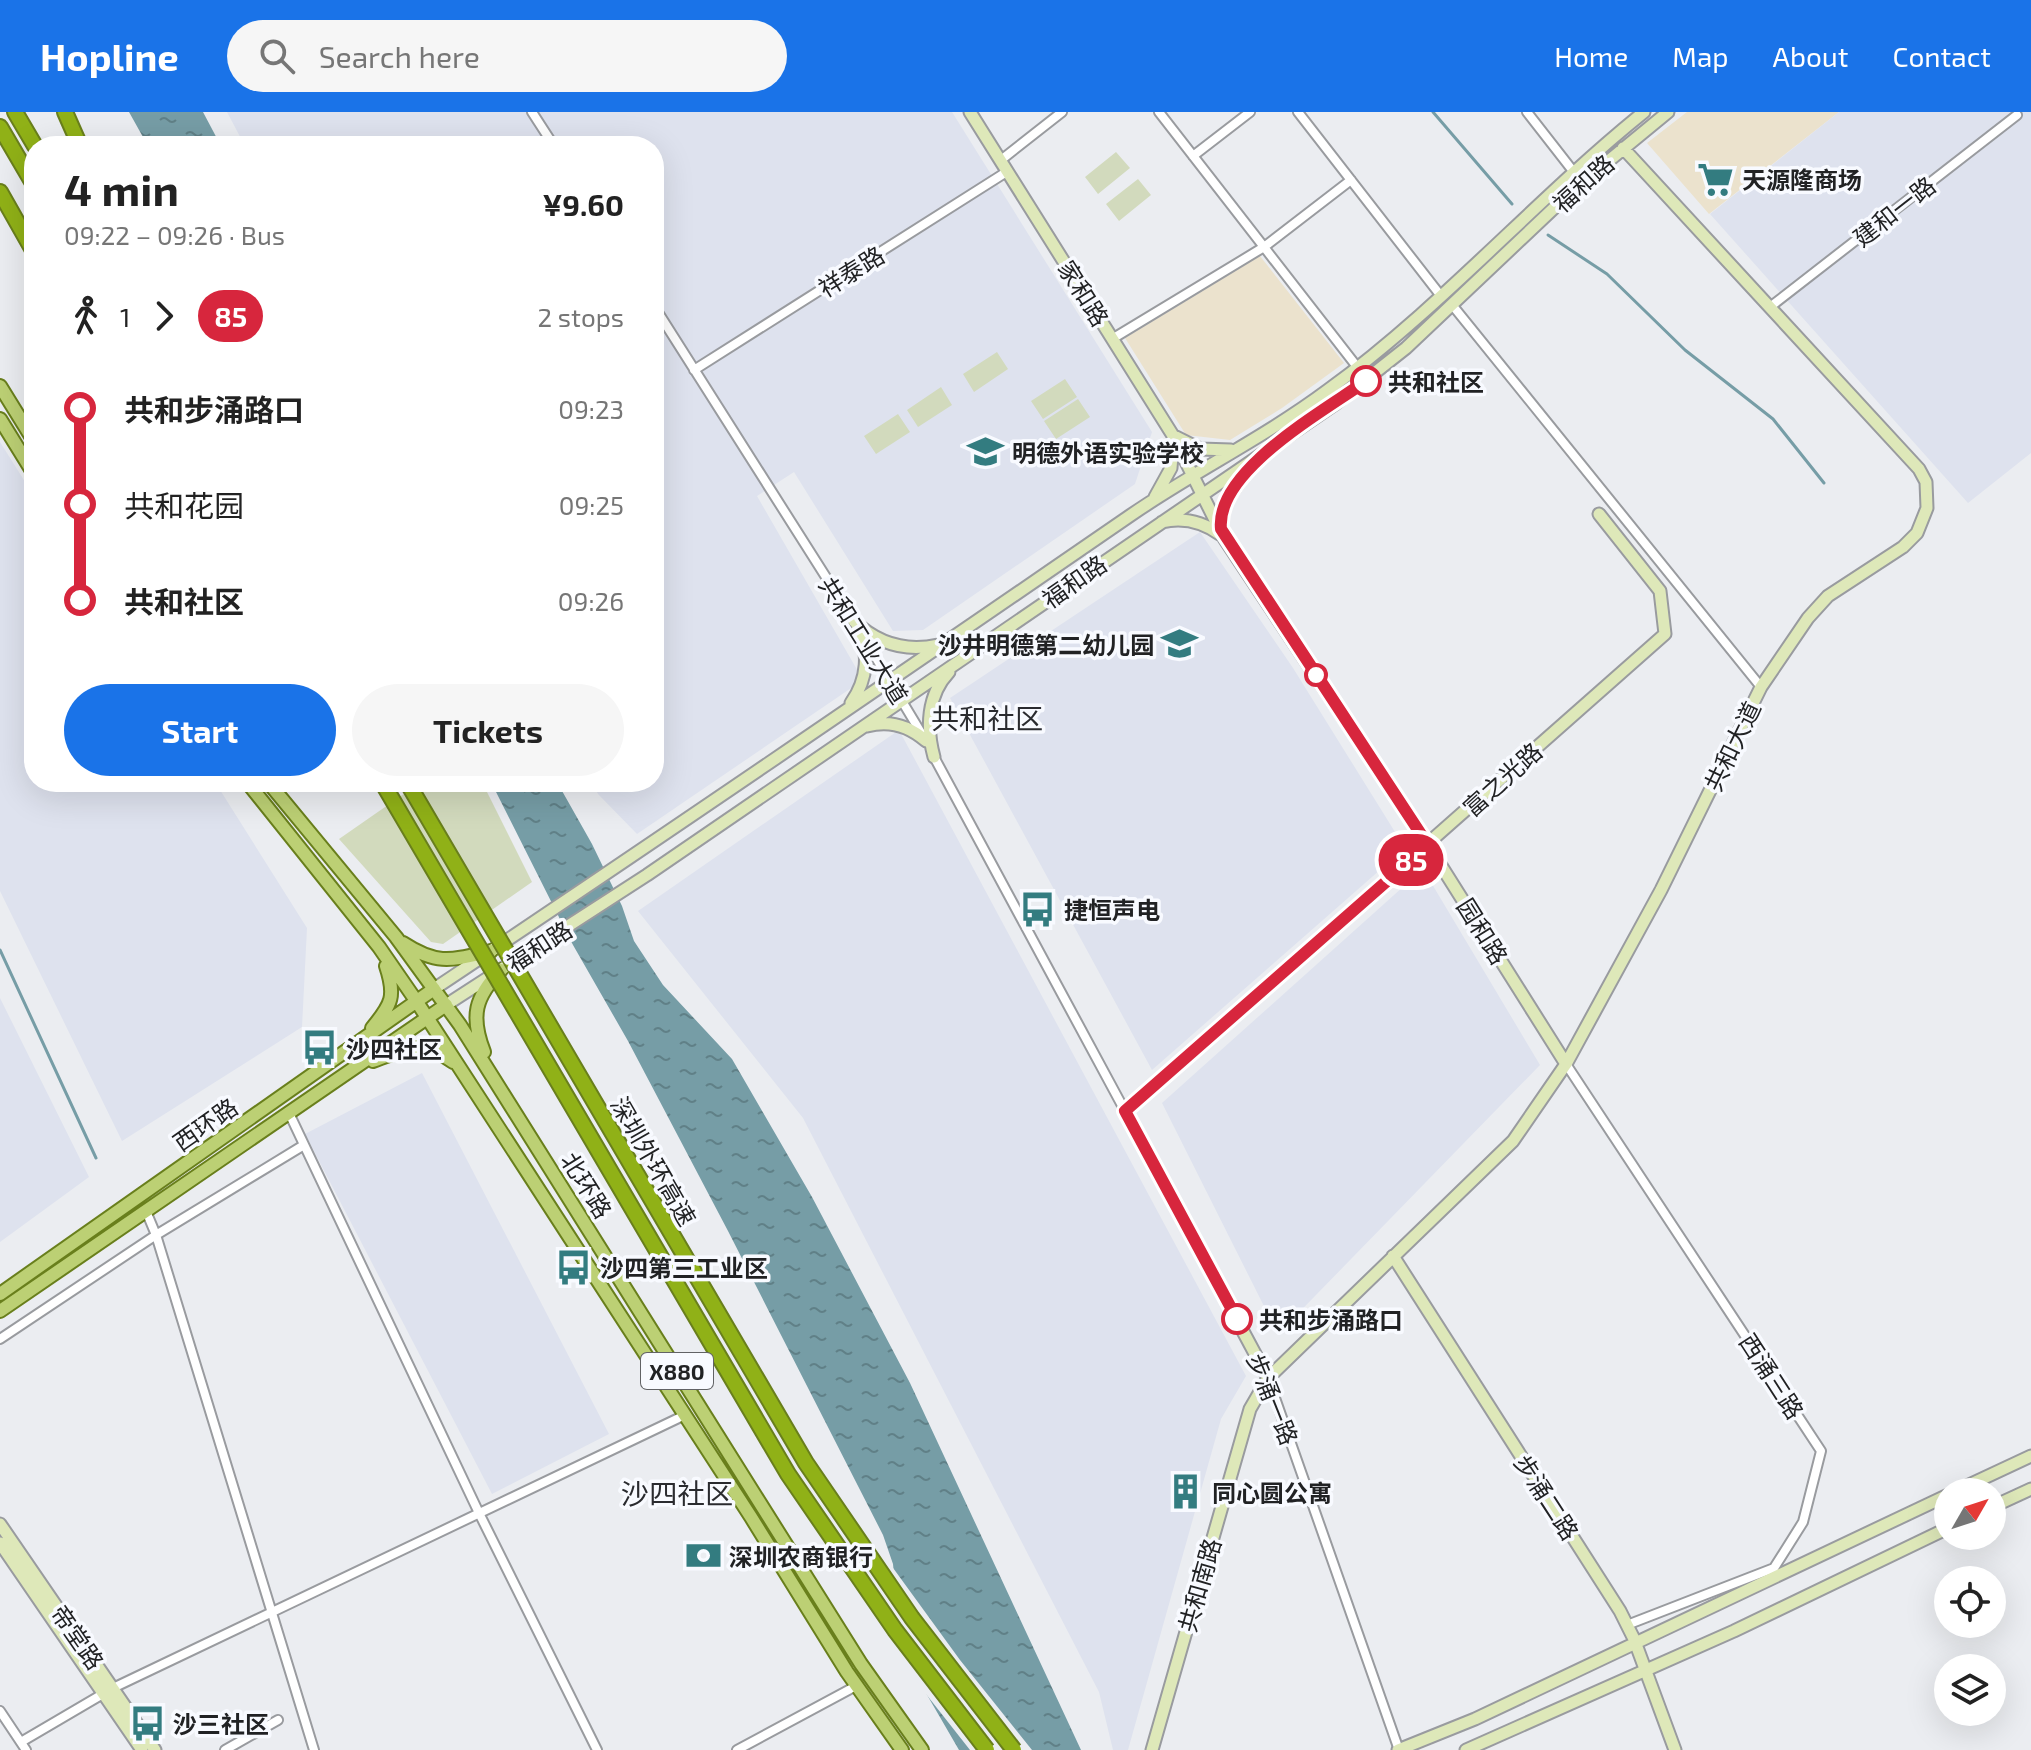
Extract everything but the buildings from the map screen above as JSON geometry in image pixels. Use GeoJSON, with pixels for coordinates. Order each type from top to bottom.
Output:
{"type":"FeatureCollection","features":[{"type":"Feature","properties":{"kind":"highway"},"geometry":{"type":"LineString","coordinates":[[15,112],[29,136]]}},
{"type":"Feature","properties":{"kind":"highway"},"geometry":{"type":"LineString","coordinates":[[65,112],[76,136]]}},
{"type":"Feature","properties":{"kind":"highway"},"geometry":{"type":"LineString","coordinates":[[0,127],[24,168]]}},
{"type":"Feature","properties":{"kind":"highway"},"geometry":{"type":"LineString","coordinates":[[0,192],[24,235]]}},
{"type":"Feature","properties":{"kind":"highway"},"geometry":{"type":"LineString","coordinates":[[0,217],[24,242]]}},
{"type":"Feature","properties":{"kind":"highway","name":"深圳外环高速"},"geometry":{"type":"LineString","coordinates":[[388,792],[788,1474],[895,1630],[987,1750]]}},
{"type":"Feature","properties":{"kind":"highway","name":"深圳外环高速"},"geometry":{"type":"LineString","coordinates":[[413,792],[806,1463],[912,1618],[1014,1750]]}},
{"type":"Feature","properties":{"kind":"main road"},"geometry":{"type":"LineString","coordinates":[[0,386],[24,425]]}},
{"type":"Feature","properties":{"kind":"main road"},"geometry":{"type":"LineString","coordinates":[[0,419],[24,458]]}},
{"type":"Feature","properties":{"kind":"main road","name":"北环路"},"geometry":{"type":"LineString","coordinates":[[255,792],[379,947],[417,1002],[685,1415],[856,1686],[902,1750]]}},
{"type":"Feature","properties":{"kind":"main road","name":"北环路"},"geometry":{"type":"LineString","coordinates":[[276,792],[396,937],[446,1005],[861,1664],[922,1750]]}},
{"type":"Feature","properties":{"kind":"main road"},"geometry":{"type":"LineString","coordinates":[[396,937],[424,956],[438,960],[491,951]]}},
{"type":"Feature","properties":{"kind":"main road"},"geometry":{"type":"LineString","coordinates":[[359,1042],[386,1011],[392,996],[391,980],[379,947]]}},
{"type":"Feature","properties":{"kind":"main road"},"geometry":{"type":"LineString","coordinates":[[494,1077],[478,1037],[476,1012],[484,988],[501,970]]}},
{"type":"Feature","properties":{"kind":"main road","name":"西环路"},"geometry":{"type":"LineString","coordinates":[[0,1294],[434,989]]}},
{"type":"Feature","properties":{"kind":"main road","name":"西环路"},"geometry":{"type":"LineString","coordinates":[[0,1311],[446,1005]]}},
{"type":"Feature","properties":{"kind":"main road"},"geometry":{"type":"LineString","coordinates":[[355,1068],[405,1049],[421,1047],[444,1055],[462,1069]]}},
{"type":"Feature","properties":{"kind":"street"},"geometry":{"type":"LineString","coordinates":[[532,112],[548,136]]}},
{"type":"Feature","properties":{"kind":"street","name":"家和路"},"geometry":{"type":"LineString","coordinates":[[970,112],[1172,434],[1193,476]]}},
{"type":"Feature","properties":{"kind":"street"},"geometry":{"type":"LineString","coordinates":[[1001,160],[1062,112]]}},
{"type":"Feature","properties":{"kind":"street"},"geometry":{"type":"LineString","coordinates":[[1159,112],[1358,368]]}},
{"type":"Feature","properties":{"kind":"street"},"geometry":{"type":"LineString","coordinates":[[1193,156],[1250,112]]}},
{"type":"Feature","properties":{"kind":"street"},"geometry":{"type":"LineString","coordinates":[[1298,112],[1441,296]]}},
{"type":"Feature","properties":{"kind":"street"},"geometry":{"type":"LineString","coordinates":[[1527,112],[1573,171]]}},
{"type":"Feature","properties":{"kind":"street","name":"福和路"},"geometry":{"type":"LineString","coordinates":[[434,989],[634,856],[1146,505],[1242,448],[1358,368],[1441,296],[1573,171],[1644,112]]}},
{"type":"Feature","properties":{"kind":"street","name":"福和路"},"geometry":{"type":"LineString","coordinates":[[446,1005],[647,875],[1366,381],[1453,306],[1572,191],[1668,112]]}},
{"type":"Feature","properties":{"kind":"street","name":"建和一路"},"geometry":{"type":"LineString","coordinates":[[1770,307],[2017,115]]}},
{"type":"Feature","properties":{"kind":"street","name":"共和大道"},"geometry":{"type":"LineString","coordinates":[[1268,1378],[1513,1141],[1566,1064],[1661,890],[1761,687],[1808,618],[1828,596],[1903,547],[1917,533],[1927,508],[1926,482],[1919,469],[1623,148]]}},
{"type":"Feature","properties":{"kind":"street","name":"祥泰路"},"geometry":{"type":"LineString","coordinates":[[694,370],[1008,171]]}},
{"type":"Feature","properties":{"kind":"street"},"geometry":{"type":"LineString","coordinates":[[1112,339],[1264,247],[1351,180]]}},
{"type":"Feature","properties":{"kind":"street"},"geometry":{"type":"LineString","coordinates":[[1453,306],[1761,687]]}},
{"type":"Feature","properties":{"kind":"street","name":"共和工业大道"},"geometry":{"type":"LineString","coordinates":[[664,322],[854,621],[926,741],[1125,1111]]}},
{"type":"Feature","properties":{"kind":"street"},"geometry":{"type":"LineString","coordinates":[[1172,434],[1190,446],[1210,451],[1242,448]]}},
{"type":"Feature","properties":{"kind":"street"},"geometry":{"type":"LineString","coordinates":[[1146,505],[1162,489],[1171,468],[1172,434]]}},
{"type":"Feature","properties":{"kind":"street"},"geometry":{"type":"LineString","coordinates":[[1224,538],[1220,521],[1224,504],[1257,458]]}},
{"type":"Feature","properties":{"kind":"street","name":"园和路"},"geometry":{"type":"LineString","coordinates":[[1193,476],[1224,538],[1428,845],[1566,1064]]}},
{"type":"Feature","properties":{"kind":"street","name":"富之光路"},"geometry":{"type":"LineString","coordinates":[[1125,1111],[1665,634],[1660,591],[1599,514]]}},
{"type":"Feature","properties":{"kind":"street"},"geometry":{"type":"LineString","coordinates":[[1158,523],[1177,520],[1196,522],[1224,538]]}},
{"type":"Feature","properties":{"kind":"street"},"geometry":{"type":"LineString","coordinates":[[854,621],[870,635],[899,646],[919,648],[949,640]]}},
{"type":"Feature","properties":{"kind":"street"},"geometry":{"type":"LineString","coordinates":[[843,713],[856,697],[865,669],[865,649],[854,621]]}},
{"type":"Feature","properties":{"kind":"street"},"geometry":{"type":"LineString","coordinates":[[934,757],[929,724],[932,702],[940,681],[962,659]]}},
{"type":"Feature","properties":{"kind":"street"},"geometry":{"type":"LineString","coordinates":[[856,732],[878,723],[895,724],[911,730],[926,741]]}},
{"type":"Feature","properties":{"kind":"street","name":"西涌三路"},"geometry":{"type":"LineString","coordinates":[[1566,1064],[1821,1451],[1803,1522],[1774,1568],[1627,1625]]}},
{"type":"Feature","properties":{"kind":"street","name":"步涌一路"},"geometry":{"type":"LineString","coordinates":[[1125,1111],[1268,1378],[1399,1750]]}},
{"type":"Feature","properties":{"kind":"street"},"geometry":{"type":"LineString","coordinates":[[289,1113],[479,1513],[597,1750]]}},
{"type":"Feature","properties":{"kind":"street"},"geometry":{"type":"LineString","coordinates":[[0,1339],[156,1235],[304,1145]]}},
{"type":"Feature","properties":{"kind":"street"},"geometry":{"type":"LineString","coordinates":[[146,1211],[156,1235],[314,1750]]}},
{"type":"Feature","properties":{"kind":"street","name":"步涌二路"},"geometry":{"type":"LineString","coordinates":[[1393,1256],[1627,1625],[1675,1750]]}},
{"type":"Feature","properties":{"kind":"street","name":"共和南路"},"geometry":{"type":"LineString","coordinates":[[1152,1750],[1250,1409],[1268,1378]]}},
{"type":"Feature","properties":{"kind":"street"},"geometry":{"type":"LineString","coordinates":[[0,1711],[24,1746],[108,1691],[685,1415]]}},
{"type":"Feature","properties":{"kind":"street"},"geometry":{"type":"LineString","coordinates":[[1984,1478],[2031,1456]]}},
{"type":"Feature","properties":{"kind":"street"},"geometry":{"type":"LineString","coordinates":[[2006,1501],[2031,1489]]}},
{"type":"Feature","properties":{"kind":"street"},"geometry":{"type":"LineString","coordinates":[[1399,1750],[1475,1719],[1934,1502]]}},
{"type":"Feature","properties":{"kind":"street","name":"帝堂路"},"geometry":{"type":"LineString","coordinates":[[0,1524],[108,1691],[142,1750]]}},
{"type":"Feature","properties":{"kind":"street"},"geometry":{"type":"LineString","coordinates":[[1466,1750],[1734,1631],[1934,1535]]}},
{"type":"Feature","properties":{"kind":"street","name":"帝堂路"},"geometry":{"type":"LineString","coordinates":[[0,1543],[155,1750]]}},
{"type":"Feature","properties":{"kind":"street"},"geometry":{"type":"LineString","coordinates":[[737,1750],[856,1686]]}},
{"type":"Feature","properties":{"kind":"street"},"geometry":{"type":"LineString","coordinates":[[225,1750],[278,1720]]}},
{"type":"Feature","properties":{"kind":"shaded area"},"geometry":{"type":"Polygon","coordinates":[[[227,112],[952,112],[1152,432],[1135,484],[923,630],[893,631],[794,472],[757,496],[863,680],[637,834],[597,792],[664,792],[664,136],[240,136],[227,112]]]}},
{"type":"Feature","properties":{"kind":"shaded area","name":"天源隆商场"},"geometry":{"type":"Polygon","coordinates":[[[1687,112],[1839,112],[1709,214],[1647,143],[1687,112]]]}},
{"type":"Feature","properties":{"kind":"shaded area"},"geometry":{"type":"Polygon","coordinates":[[[1839,112],[2031,112],[2031,453],[1968,503],[1710,214],[1839,112]]]}},
{"type":"Feature","properties":{"kind":"shaded area"},"geometry":{"type":"Polygon","coordinates":[[[1260,256],[1344,363],[1282,408],[1230,440],[1186,435],[1125,338],[1260,256]]]}},
{"type":"Feature","properties":{"kind":"shaded area"},"geometry":{"type":"Polygon","coordinates":[[[0,442],[24,480],[24,792],[221,792],[307,928],[302,1027],[122,1141],[0,891],[0,442]]]}},
{"type":"Feature","properties":{"kind":"shaded area"},"geometry":{"type":"Polygon","coordinates":[[[1200,532],[1293,668],[1405,848],[1152,1070],[950,698],[1200,532]]]}},
{"type":"Feature","properties":{"kind":"shaded area"},"geometry":{"type":"Polygon","coordinates":[[[899,730],[1246,1376],[1221,1419],[1128,1750],[1113,1750],[1099,1692],[803,1118],[638,911],[899,730]]]}},
{"type":"Feature","properties":{"kind":"shaded area"},"geometry":{"type":"Polygon","coordinates":[[[1423,869],[1540,1065],[1278,1334],[1162,1103],[1423,869]]]}},
{"type":"Feature","properties":{"kind":"shaded area"},"geometry":{"type":"Polygon","coordinates":[[[0,998],[89,1177],[0,1242],[0,998]]]}},
{"type":"Feature","properties":{"kind":"shaded area"},"geometry":{"type":"Polygon","coordinates":[[[422,1073],[609,1434],[492,1494],[305,1134],[422,1073]]]}},
{"type":"Feature","properties":{"kind":"green space"},"geometry":{"type":"Polygon","coordinates":[[[1116,152],[1130,168],[1098,194],[1085,177],[1116,152]]]}},
{"type":"Feature","properties":{"kind":"green space"},"geometry":{"type":"Polygon","coordinates":[[[1138,179],[1151,195],[1119,221],[1106,204],[1138,179]]]}},
{"type":"Feature","properties":{"kind":"green space"},"geometry":{"type":"Polygon","coordinates":[[[997,352],[1008,369],[974,392],[963,374],[997,352]]]}},
{"type":"Feature","properties":{"kind":"green space"},"geometry":{"type":"Polygon","coordinates":[[[1065,379],[1077,397],[1043,419],[1031,401],[1065,379]]]}},
{"type":"Feature","properties":{"kind":"green space"},"geometry":{"type":"Polygon","coordinates":[[[941,387],[952,405],[918,427],[907,410],[941,387]]]}},
{"type":"Feature","properties":{"kind":"green space"},"geometry":{"type":"Polygon","coordinates":[[[1078,399],[1090,417],[1056,439],[1044,421],[1078,399]]]}},
{"type":"Feature","properties":{"kind":"green space"},"geometry":{"type":"Polygon","coordinates":[[[898,414],[910,432],[876,454],[864,436],[898,414]]]}},
{"type":"Feature","properties":{"kind":"green space"},"geometry":{"type":"Polygon","coordinates":[[[407,792],[487,792],[532,882],[443,944],[431,942],[339,839],[407,792]]]}},
{"type":"Feature","properties":{"kind":"water"},"geometry":{"type":"Polygon","coordinates":[[[129,112],[203,112],[216,136],[142,136],[129,112]]]}},
{"type":"Feature","properties":{"kind":"water"},"geometry":{"type":"Polygon","coordinates":[[[496,792],[563,792],[622,906],[634,941],[663,985],[732,1059],[812,1197],[910,1383],[1081,1750],[959,1750],[901,1650],[893,1564],[883,1535],[728,1231],[628,1041],[573,945],[496,792]]]}},
{"type":"Feature","properties":{"kind":"pier"},"geometry":{"type":"Polygon","coordinates":[[[888,1561],[960,1660],[1032,1750],[970,1750],[922,1689],[897,1651],[888,1561]]]}},
{"type":"Feature","properties":{"kind":"waterway"},"geometry":{"type":"LineString","coordinates":[[1433,112],[1512,204]]}},
{"type":"Feature","properties":{"kind":"waterway"},"geometry":{"type":"LineString","coordinates":[[1548,235],[1607,274],[1685,350],[1773,419],[1824,483]]}},
{"type":"Feature","properties":{"kind":"waterway"},"geometry":{"type":"LineString","coordinates":[[0,950],[96,1158]]}},
{"type":"Feature","properties":{"kind":"bus line","name":"85"},"geometry":{"type":"LineString","coordinates":[[1237,1319],[1125,1111],[1428,845],[1224,538],[1221,529],[1224,504],[1257,458],[1366,381]]}},
{"type":"Feature","properties":{"kind":"place","name":"天源隆商场"},"geometry":{"type":"Point","coordinates":[1716,179]}},
{"type":"Feature","properties":{"kind":"place","name":"共和社区"},"geometry":{"type":"Point","coordinates":[1366,381]}},
{"type":"Feature","properties":{"kind":"place","name":"明德外语实验学校"},"geometry":{"type":"Point","coordinates":[986,452]}},
{"type":"Feature","properties":{"kind":"place","name":"沙井明德第二幼儿园"},"geometry":{"type":"Point","coordinates":[1180,644]}},
{"type":"Feature","properties":{"kind":"place","name":"捷恒声电"},"geometry":{"type":"Point","coordinates":[1038,909]}},
{"type":"Feature","properties":{"kind":"place","name":"沙四社区"},"geometry":{"type":"Point","coordinates":[320,1048]}},
{"type":"Feature","properties":{"kind":"place","name":"沙四第三工业区"},"geometry":{"type":"Point","coordinates":[574,1267]}},
{"type":"Feature","properties":{"kind":"place","name":"共和步涌路口"},"geometry":{"type":"Point","coordinates":[1237,1319]}},
{"type":"Feature","properties":{"kind":"place","name":"同心圆公寓"},"geometry":{"type":"Point","coordinates":[1186,1492]}},
{"type":"Feature","properties":{"kind":"place","name":"深圳农商银行"},"geometry":{"type":"Point","coordinates":[703,1556]}},
{"type":"Feature","properties":{"kind":"place","name":"沙三社区"},"geometry":{"type":"Point","coordinates":[147,1723]}},
{"type":"Feature","properties":{"kind":"district","name":"共和社区"},"geometry":{"type":"Point","coordinates":[987,718]}},
{"type":"Feature","properties":{"kind":"district","name":"沙四社区"},"geometry":{"type":"Point","coordinates":[677,1493]}}]}
